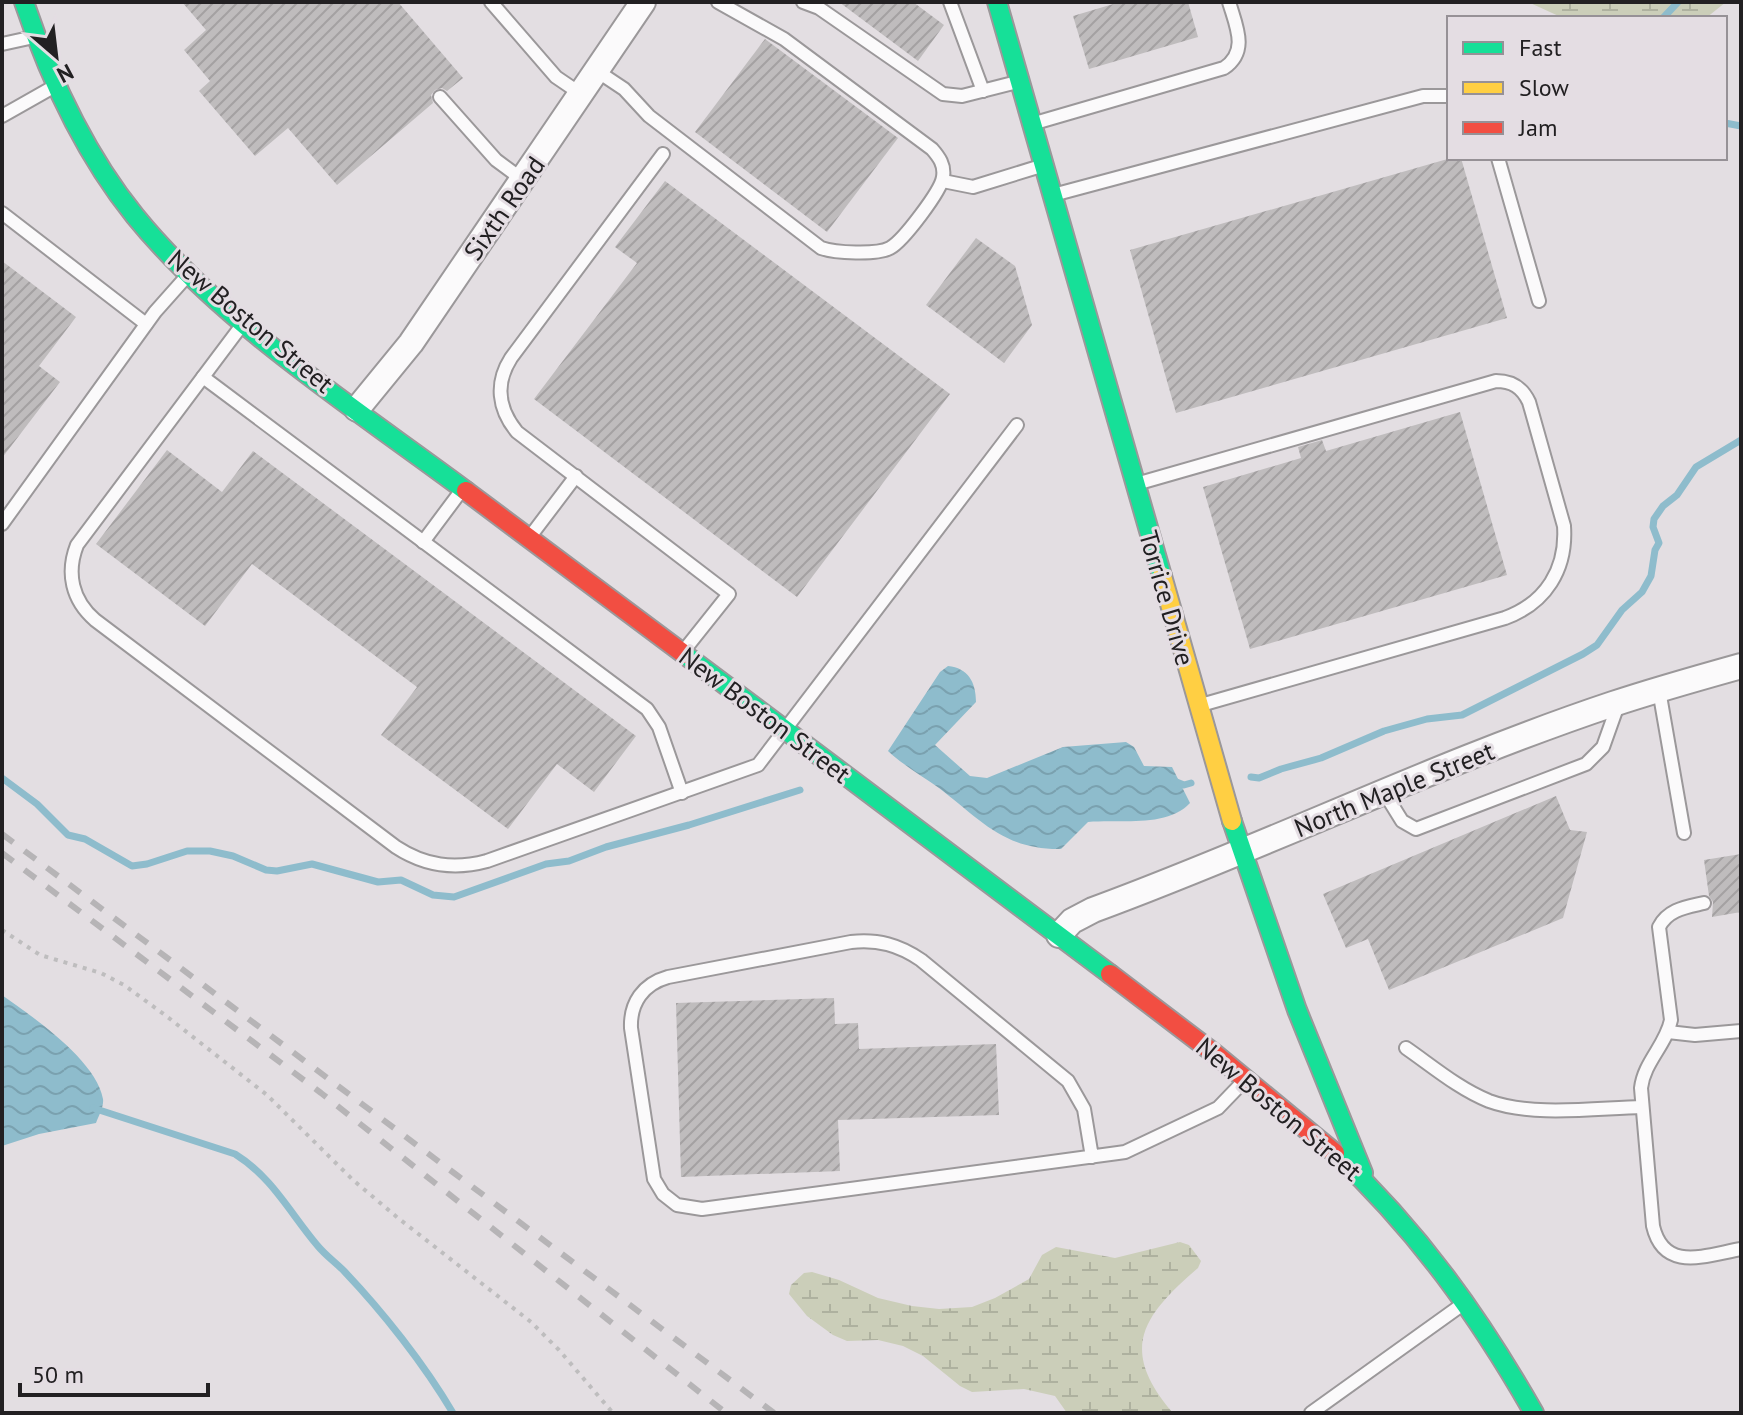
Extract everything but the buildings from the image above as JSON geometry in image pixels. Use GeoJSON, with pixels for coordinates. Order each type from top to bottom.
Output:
{"type":"FeatureCollection","features":[{"type":"Feature","properties":{"kind":"main road","name":"New Boston Street"},"geometry":{"type":"LineString","coordinates":[[24,2],[55,86],[77,130],[138,219],[189,273],[244,322],[357,409],[1059,935],[1313,1133],[1368,1184],[1410,1229],[1494,1343],[1534,1413]]}},
{"type":"Feature","properties":{"kind":"main road","name":"Torrice Drive"},"geometry":{"type":"LineString","coordinates":[[997,2],[1241,853],[1325,1083],[1368,1184]]}},
{"type":"Feature","properties":{"kind":"street","name":"Sixth Road"},"geometry":{"type":"LineString","coordinates":[[357,409],[411,343],[643,2]]}},
{"type":"Feature","properties":{"kind":"street","name":"North Maple Street"},"geometry":{"type":"LineString","coordinates":[[1059,935],[1082,915],[1241,853],[1384,792],[1619,702],[1741,666]]}},
{"type":"Feature","properties":{"kind":"lane"},"geometry":{"type":"LineString","coordinates":[[491,2],[557,78],[581,94]]}},
{"type":"Feature","properties":{"kind":"lane"},"geometry":{"type":"LineString","coordinates":[[597,71],[624,89],[649,116],[817,246],[830,251],[889,249],[943,181],[942,163],[932,149],[784,39],[718,2]]}},
{"type":"Feature","properties":{"kind":"lane"},"geometry":{"type":"LineString","coordinates":[[803,2],[822,9],[937,91],[956,96],[1020,81]]}},
{"type":"Feature","properties":{"kind":"lane"},"geometry":{"type":"LineString","coordinates":[[950,2],[983,91]]}},
{"type":"Feature","properties":{"kind":"lane"},"geometry":{"type":"LineString","coordinates":[[1032,124],[1224,68],[1233,61],[1240,45],[1229,2]]}},
{"type":"Feature","properties":{"kind":"lane"},"geometry":{"type":"LineString","coordinates":[[2,44],[35,37]]}},
{"type":"Feature","properties":{"kind":"lane"},"geometry":{"type":"LineString","coordinates":[[2,116],[55,86]]}},
{"type":"Feature","properties":{"kind":"lane"},"geometry":{"type":"LineString","coordinates":[[1052,195],[1423,96],[1447,96]]}},
{"type":"Feature","properties":{"kind":"lane"},"geometry":{"type":"LineString","coordinates":[[440,97],[496,160],[523,180]]}},
{"type":"Feature","properties":{"kind":"lane"},"geometry":{"type":"LineString","coordinates":[[663,154],[511,358],[502,378],[502,407],[512,426],[729,594],[682,653]]}},
{"type":"Feature","properties":{"kind":"lane"},"geometry":{"type":"LineString","coordinates":[[1499,160],[1539,301]]}},
{"type":"Feature","properties":{"kind":"lane"},"geometry":{"type":"LineString","coordinates":[[943,181],[973,187],[1044,165]]}},
{"type":"Feature","properties":{"kind":"lane"},"geometry":{"type":"LineString","coordinates":[[2,213],[146,324]]}},
{"type":"Feature","properties":{"kind":"lane"},"geometry":{"type":"LineString","coordinates":[[2,524],[146,324],[189,273]]}},
{"type":"Feature","properties":{"kind":"lane"},"geometry":{"type":"LineString","coordinates":[[244,322],[77,545],[71,576],[76,596],[87,613],[396,847],[424,862],[456,867],[487,861],[755,767],[1017,425]]}},
{"type":"Feature","properties":{"kind":"lane"},"geometry":{"type":"LineString","coordinates":[[203,377],[647,709],[659,727],[682,793]]}},
{"type":"Feature","properties":{"kind":"lane"},"geometry":{"type":"LineString","coordinates":[[1134,484],[1496,381],[1507,381],[1521,389],[1527,398],[1562,516],[1565,537],[1562,558],[1554,579],[1534,603],[1505,618],[1198,706]]}},
{"type":"Feature","properties":{"kind":"lane"},"geometry":{"type":"LineString","coordinates":[[529,538],[576,476]]}},
{"type":"Feature","properties":{"kind":"lane"},"geometry":{"type":"LineString","coordinates":[[423,542],[463,488]]}},
{"type":"Feature","properties":{"kind":"lane"},"geometry":{"type":"LineString","coordinates":[[1659,690],[1684,833]]}},
{"type":"Feature","properties":{"kind":"lane"},"geometry":{"type":"LineString","coordinates":[[1384,792],[1402,821],[1416,829],[1586,764],[1603,747],[1619,702]]}},
{"type":"Feature","properties":{"kind":"lane"},"geometry":{"type":"LineString","coordinates":[[1704,903],[1671,913],[1659,927],[1672,1014],[1668,1032],[1643,1077],[1642,1107],[1653,1226],[1659,1246],[1672,1255],[1690,1257],[1741,1249]]}},
{"type":"Feature","properties":{"kind":"lane"},"geometry":{"type":"LineString","coordinates":[[1092,1157],[1084,1109],[1068,1081],[921,960],[900,947],[876,941],[851,942],[668,977],[645,989],[632,1011],[631,1028],[654,1179],[663,1194],[685,1208],[702,1209],[1092,1157],[1132,1150],[1218,1108],[1246,1078]]}},
{"type":"Feature","properties":{"kind":"lane"},"geometry":{"type":"LineString","coordinates":[[1668,1032],[1695,1035],[1741,1031]]}},
{"type":"Feature","properties":{"kind":"lane"},"geometry":{"type":"LineString","coordinates":[[1406,1048],[1476,1095],[1506,1106],[1537,1109],[1642,1107]]}},
{"type":"Feature","properties":{"kind":"lane"},"geometry":{"type":"LineString","coordinates":[[1311,1413],[1466,1302]]}},
{"type":"Feature","properties":{"kind":"path"},"geometry":{"type":"LineString","coordinates":[[2,930],[40,955],[101,973],[124,985],[267,1095],[376,1199],[531,1322],[613,1413]]}},
{"type":"Feature","properties":{"kind":"green space"},"geometry":{"type":"Polygon","coordinates":[[[1528,2],[1726,2],[1708,16],[1559,16],[1528,2]]]}},
{"type":"Feature","properties":{"kind":"green space"},"geometry":{"type":"Polygon","coordinates":[[[1180,1242],[1189,1245],[1201,1261],[1198,1268],[1162,1302],[1144,1335],[1142,1352],[1146,1371],[1156,1391],[1173,1413],[1067,1413],[1055,1396],[1024,1389],[972,1392],[923,1356],[903,1346],[878,1340],[847,1341],[833,1335],[807,1316],[789,1294],[791,1285],[804,1273],[812,1272],[839,1280],[878,1298],[912,1306],[939,1309],[972,1307],[1029,1279],[1042,1255],[1056,1247],[1115,1258],[1180,1242]]]}},
{"type":"Feature","properties":{"kind":"water"},"geometry":{"type":"Polygon","coordinates":[[[948,666],[970,677],[976,702],[935,745],[970,776],[987,778],[1063,747],[1126,742],[1134,747],[1144,766],[1172,767],[1190,803],[1180,811],[1156,819],[1088,822],[1061,849],[1041,848],[1008,839],[888,751],[940,672],[948,666]]]}},
{"type":"Feature","properties":{"kind":"water"},"geometry":{"type":"Polygon","coordinates":[[[2,995],[62,1041],[89,1069],[103,1099],[96,1123],[39,1134],[2,1146],[2,995]]]}},
{"type":"Feature","properties":{"kind":"waterway"},"geometry":{"type":"LineString","coordinates":[[1665,16],[1678,2]]}},
{"type":"Feature","properties":{"kind":"waterway"},"geometry":{"type":"LineString","coordinates":[[1727,123],[1741,126]]}},
{"type":"Feature","properties":{"kind":"waterway"},"geometry":{"type":"LineString","coordinates":[[1251,777],[1259,778],[1321,758],[1384,731],[1427,719],[1462,715],[1597,645],[1622,610],[1642,592],[1651,576],[1659,543],[1653,527],[1654,519],[1663,506],[1677,495],[1696,467],[1741,440]]}},
{"type":"Feature","properties":{"kind":"waterway"},"geometry":{"type":"LineString","coordinates":[[2,778],[37,804],[68,835],[85,839],[132,866],[187,851],[210,851],[233,856],[266,870],[277,871],[312,864],[378,882],[401,880],[433,895],[454,897],[546,864],[569,861],[606,847],[800,790]]}},
{"type":"Feature","properties":{"kind":"waterway"},"geometry":{"type":"LineString","coordinates":[[1174,781],[1184,785],[1191,783]]}},
{"type":"Feature","properties":{"kind":"waterway"},"geometry":{"type":"LineString","coordinates":[[93,1108],[235,1154],[260,1173],[320,1249],[388,1321],[453,1413]]}},
{"type":"Feature","properties":{"kind":"railway"},"geometry":{"type":"LineString","coordinates":[[2,834],[774,1413]]}},
{"type":"Feature","properties":{"kind":"railway"},"geometry":{"type":"LineString","coordinates":[[2,853],[321,1093],[726,1413]]}},
{"type":"Feature","properties":{"kind":"traffic: fast"},"geometry":{"type":"LineString","coordinates":[[24,2],[57,87],[84,141],[135,216],[170,255],[208,293],[292,363],[466,491]]}},
{"type":"Feature","properties":{"kind":"traffic: fast"},"geometry":{"type":"LineString","coordinates":[[997,2],[1162,576]]}},
{"type":"Feature","properties":{"kind":"traffic: fast"},"geometry":{"type":"LineString","coordinates":[[684,654],[1110,974]]}},
{"type":"Feature","properties":{"kind":"traffic: fast"},"geometry":{"type":"LineString","coordinates":[[1232,821],[1297,1010],[1363,1173]]}},
{"type":"Feature","properties":{"kind":"traffic: fast"},"geometry":{"type":"LineString","coordinates":[[1335,1153],[1393,1213],[1445,1276],[1491,1342],[1534,1413]]}},
{"type":"Feature","properties":{"kind":"traffic: slow"},"geometry":{"type":"LineString","coordinates":[[1162,576],[1232,821]]}},
{"type":"Feature","properties":{"kind":"traffic: jam"},"geometry":{"type":"LineString","coordinates":[[466,491],[684,654]]}},
{"type":"Feature","properties":{"kind":"traffic: jam"},"geometry":{"type":"LineString","coordinates":[[1110,974],[1215,1054],[1335,1153]]}}]}
